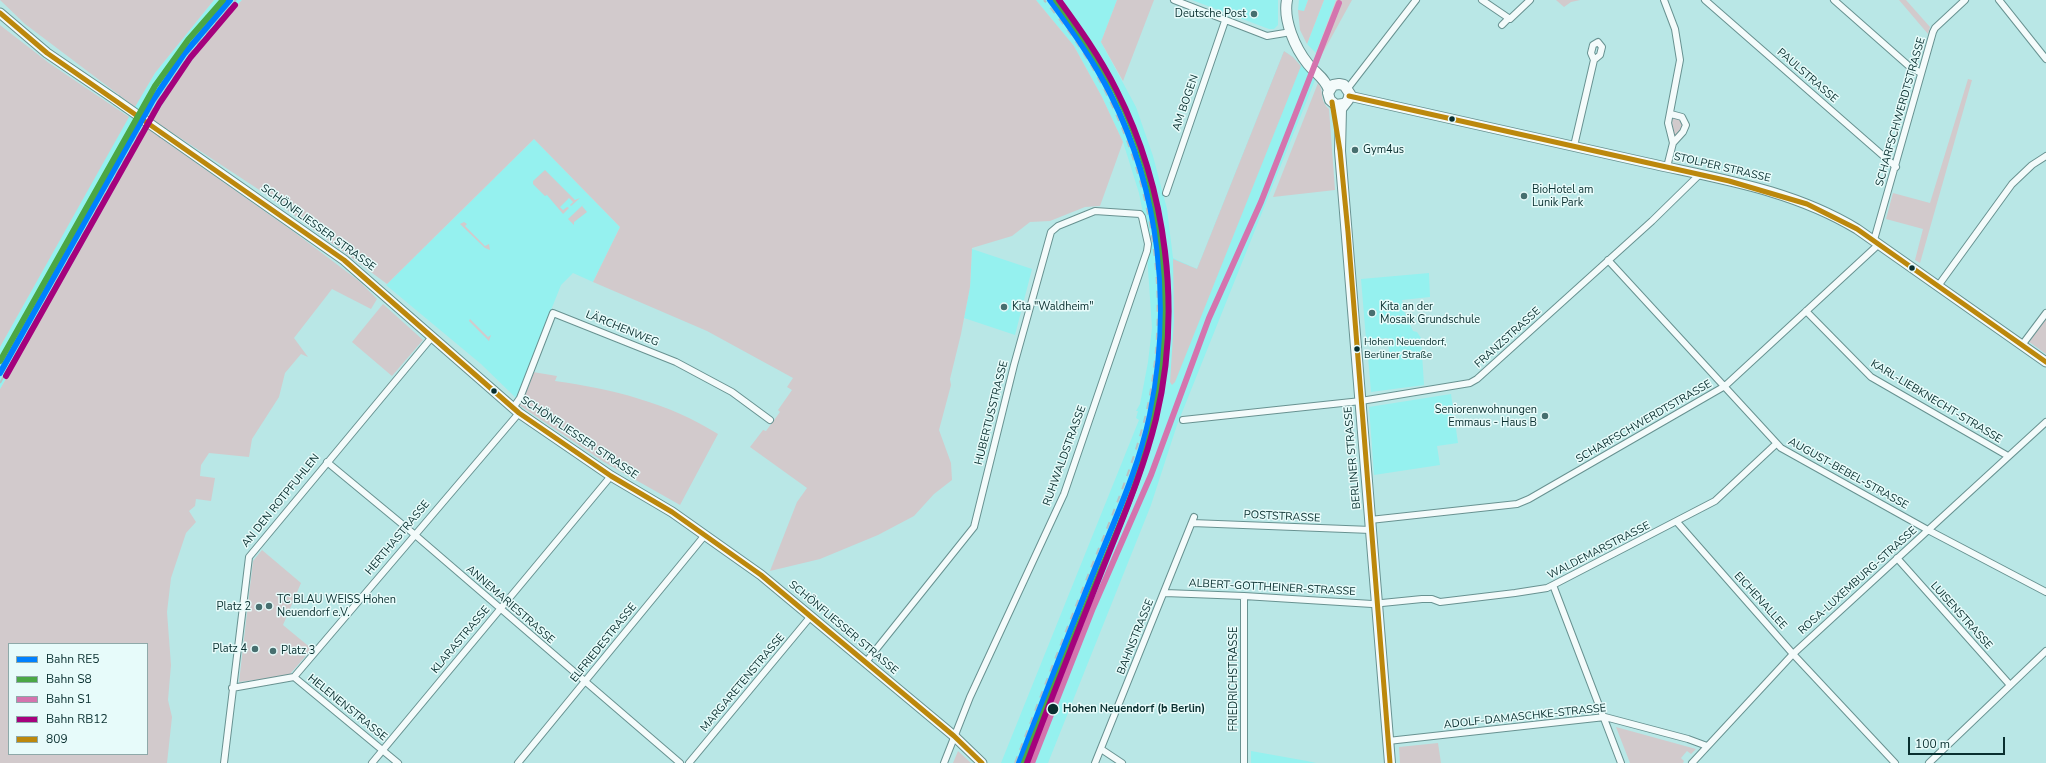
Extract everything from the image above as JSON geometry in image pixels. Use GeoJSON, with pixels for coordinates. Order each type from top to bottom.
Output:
{"type":"FeatureCollection","features":[{"type":"Feature","properties":{"kind":"main road"},"geometry":{"type":"LineString","coordinates":[[1287,0],[1286,18],[1297,46],[1302,53],[1345,93]]}},
{"type":"Feature","properties":{"kind":"main road"},"geometry":{"type":"LineString","coordinates":[[1291,31],[1292,0]]}},
{"type":"Feature","properties":{"kind":"main road","name":"SCHÖNFLIESSER STRASSE"},"geometry":{"type":"LineString","coordinates":[[0,13],[47,53],[344,260],[516,411],[611,476],[665,508],[761,575],[954,736],[982,763]]}},
{"type":"Feature","properties":{"kind":"main road"},"geometry":{"type":"LineString","coordinates":[[1302,53],[1306,62],[1326,82],[1329,90]]}},
{"type":"Feature","properties":{"kind":"main road"},"geometry":{"type":"LineString","coordinates":[[1329,90],[1333,85],[1345,93]]}},
{"type":"Feature","properties":{"kind":"main road","name":"BERLINER STRASSE"},"geometry":{"type":"LineString","coordinates":[[1329,90],[1328,96],[1332,102],[1335,114],[1337,144],[1340,151]]}},
{"type":"Feature","properties":{"kind":"main road"},"geometry":{"type":"LineString","coordinates":[[1332,102],[1336,105],[1345,93]]}},
{"type":"Feature","properties":{"kind":"main road","name":"STOLPER STRASSE"},"geometry":{"type":"LineString","coordinates":[[1345,93],[1667,168],[1700,174],[1803,201],[1834,216],[1877,242],[2046,362]]}},
{"type":"Feature","properties":{"kind":"main road","name":"BERLINER STRASSE"},"geometry":{"type":"LineString","coordinates":[[1345,93],[1341,112],[1340,151],[1390,763]]}},
{"type":"Feature","properties":{"kind":"street"},"geometry":{"type":"LineString","coordinates":[[1174,0],[1268,36],[1291,31]]}},
{"type":"Feature","properties":{"kind":"street"},"geometry":{"type":"LineString","coordinates":[[1345,93],[1416,0]]}},
{"type":"Feature","properties":{"kind":"street"},"geometry":{"type":"LineString","coordinates":[[1482,0],[1508,19]]}},
{"type":"Feature","properties":{"kind":"street"},"geometry":{"type":"LineString","coordinates":[[1502,25],[1508,19],[1513,18],[1530,0]]}},
{"type":"Feature","properties":{"kind":"street"},"geometry":{"type":"LineString","coordinates":[[1664,0],[1675,29],[1679,48],[1680,67],[1669,130],[1673,143]]}},
{"type":"Feature","properties":{"kind":"street","name":"PAULSTRASSE"},"geometry":{"type":"LineString","coordinates":[[1705,0],[1896,167]]}},
{"type":"Feature","properties":{"kind":"street"},"geometry":{"type":"LineString","coordinates":[[1834,0],[1910,67],[1922,73]]}},
{"type":"Feature","properties":{"kind":"street","name":"SCHARFSCHWERDTSTRASSE"},"geometry":{"type":"LineString","coordinates":[[1371,525],[1523,503],[1725,386],[1806,311],[1877,242],[1896,167],[1935,28],[1965,0]]}},
{"type":"Feature","properties":{"kind":"street"},"geometry":{"type":"LineString","coordinates":[[1999,0],[2046,59]]}},
{"type":"Feature","properties":{"kind":"street","name":"AM BOGEN"},"geometry":{"type":"LineString","coordinates":[[1166,193],[1226,20]]}},
{"type":"Feature","properties":{"kind":"street"},"geometry":{"type":"LineString","coordinates":[[1574,146],[1594,60]]}},
{"type":"Feature","properties":{"kind":"street"},"geometry":{"type":"LineString","coordinates":[[1667,168],[1673,143],[1683,132],[1686,125],[1682,117],[1671,114]]}},
{"type":"Feature","properties":{"kind":"street"},"geometry":{"type":"LineString","coordinates":[[1938,286],[2012,184],[2032,165],[2046,156]]}},
{"type":"Feature","properties":{"kind":"street","name":"FRANZSTRASSE"},"geometry":{"type":"LineString","coordinates":[[1183,420],[1361,401],[1462,385],[1477,380],[1700,174]]}},
{"type":"Feature","properties":{"kind":"street","name":"HUBERTUSSTRASSE"},"geometry":{"type":"LineString","coordinates":[[866,662],[974,527],[1014,365],[1051,232],[1058,226],[1095,211],[1138,214],[1142,217]]}},
{"type":"Feature","properties":{"kind":"street","name":"RUHWALDSTRASSE"},"geometry":{"type":"LineString","coordinates":[[944,763],[954,736],[1064,494],[1148,244],[1142,217]]}},
{"type":"Feature","properties":{"kind":"street","name":"AUGUST-BEBEL-STRASSE"},"geometry":{"type":"LineString","coordinates":[[1608,260],[1725,386],[1776,444],[1928,530],[2046,592]]}},
{"type":"Feature","properties":{"kind":"street","name":"KARL-LIEBKNECHT-STRASSE"},"geometry":{"type":"LineString","coordinates":[[1806,311],[1871,377],[2008,456]]}},
{"type":"Feature","properties":{"kind":"street","name":"LÄRCHENWEG"},"geometry":{"type":"LineString","coordinates":[[516,411],[553,313],[676,362],[732,392],[770,420]]}},
{"type":"Feature","properties":{"kind":"street"},"geometry":{"type":"LineString","coordinates":[[2022,345],[2046,313]]}},
{"type":"Feature","properties":{"kind":"street","name":"AN DEN ROTPFUHLEN"},"geometry":{"type":"LineString","coordinates":[[224,763],[249,557],[326,462],[432,337]]}},
{"type":"Feature","properties":{"kind":"street","name":"HERTHASTRASSE"},"geometry":{"type":"LineString","coordinates":[[294,677],[516,411]]}},
{"type":"Feature","properties":{"kind":"street","name":"ROSA-LUXEMBURG-STRASSE"},"geometry":{"type":"LineString","coordinates":[[1692,763],[1793,654],[2046,422]]}},
{"type":"Feature","properties":{"kind":"street","name":"WALDEMARSTRASSE"},"geometry":{"type":"LineString","coordinates":[[1378,604],[1422,599],[1444,602],[1547,588],[1677,522],[1721,497],[1776,444]]}},
{"type":"Feature","properties":{"kind":"street","name":"ANNEMARIESTRASSE"},"geometry":{"type":"LineString","coordinates":[[326,462],[414,534],[500,610],[680,763]]}},
{"type":"Feature","properties":{"kind":"street","name":"KLARASTRASSE"},"geometry":{"type":"LineString","coordinates":[[372,763],[382,749],[611,476]]}},
{"type":"Feature","properties":{"kind":"street","name":"POSTSTRASSE"},"geometry":{"type":"LineString","coordinates":[[1193,520],[1371,525]]}},
{"type":"Feature","properties":{"kind":"street","name":"BAHNSTRASSE"},"geometry":{"type":"LineString","coordinates":[[1095,763],[1165,593],[1193,520]]}},
{"type":"Feature","properties":{"kind":"street","name":"EICHENALLEE"},"geometry":{"type":"LineString","coordinates":[[1677,522],[1793,654],[1895,763]]}},
{"type":"Feature","properties":{"kind":"street","name":"ELFRIEDESTRASSE"},"geometry":{"type":"LineString","coordinates":[[518,763],[705,535]]}},
{"type":"Feature","properties":{"kind":"street","name":"LUISENSTRASSE"},"geometry":{"type":"LineString","coordinates":[[1897,558],[2010,685]]}},
{"type":"Feature","properties":{"kind":"street"},"geometry":{"type":"LineString","coordinates":[[1553,585],[1621,763]]}},
{"type":"Feature","properties":{"kind":"street","name":"ALBERT-GOTTHEINER-STRASSE"},"geometry":{"type":"LineString","coordinates":[[1165,593],[1378,604]]}},
{"type":"Feature","properties":{"kind":"street","name":"FRIEDRICHSTRASSE"},"geometry":{"type":"LineString","coordinates":[[1244,596],[1244,763]]}},
{"type":"Feature","properties":{"kind":"street","name":"MARGARETENSTRASSE"},"geometry":{"type":"LineString","coordinates":[[689,763],[811,616]]}},
{"type":"Feature","properties":{"kind":"street"},"geometry":{"type":"LineString","coordinates":[[1929,763],[2046,651]]}},
{"type":"Feature","properties":{"kind":"street","name":"HELENENSTRASSE"},"geometry":{"type":"LineString","coordinates":[[232,688],[294,677],[398,763]]}},
{"type":"Feature","properties":{"kind":"street","name":"ADOLF-DAMASCHKE-STRASSE"},"geometry":{"type":"LineString","coordinates":[[1388,741],[1605,718],[1688,739],[1707,746]]}},
{"type":"Feature","properties":{"kind":"street"},"geometry":{"type":"LineString","coordinates":[[1101,749],[1122,763]]}},
{"type":"Feature","properties":{"kind":"shaded area"},"geometry":{"type":"Polygon","coordinates":[[[0,0],[214,0],[155,73],[135,107],[25,24],[0,0]]]}},
{"type":"Feature","properties":{"kind":"shaded area"},"geometry":{"type":"Polygon","coordinates":[[[214,0],[242,0],[208,38],[172,88],[0,389],[0,347],[120,131],[155,73],[214,0]]]}},
{"type":"Feature","properties":{"kind":"shaded area"},"geometry":{"type":"Polygon","coordinates":[[[242,0],[1036,0],[1074,46],[1102,97],[1123,142],[1100,206],[1085,207],[1050,221],[1030,222],[1012,236],[972,248],[970,287],[950,379],[951,385],[939,430],[951,463],[952,480],[934,494],[914,516],[878,535],[820,559],[770,571],[797,502],[807,488],[750,447],[763,430],[766,431],[780,412],[778,410],[792,390],[787,387],[793,378],[707,331],[593,282],[620,227],[534,139],[387,284],[264,193],[153,120],[205,42],[242,0]]]}},
{"type":"Feature","properties":{"kind":"shaded area"},"geometry":{"type":"Polygon","coordinates":[[[1036,0],[1117,0],[1101,42],[1136,107],[1153,156],[1167,209],[1173,258],[1197,269],[1284,51],[1293,57],[1315,80],[1177,425],[1151,505],[1048,763],[1001,763],[1139,420],[1136,418],[1138,411],[1136,411],[1140,404],[1148,362],[1152,328],[1145,224],[1139,193],[1123,142],[1102,97],[1074,46],[1036,0]]]}},
{"type":"Feature","properties":{"kind":"shaded area"},"geometry":{"type":"Polygon","coordinates":[[[1117,0],[1154,0],[1123,81],[1101,42],[1117,0]]]}},
{"type":"Feature","properties":{"kind":"shaded area"},"geometry":{"type":"Polygon","coordinates":[[[1192,0],[1278,0],[1278,25],[1274,29],[1269,29],[1192,0]]]}},
{"type":"Feature","properties":{"kind":"shaded area"},"geometry":{"type":"Polygon","coordinates":[[[1299,0],[1308,0],[1304,12],[1298,10],[1299,0]]]}},
{"type":"Feature","properties":{"kind":"shaded area"},"geometry":{"type":"Polygon","coordinates":[[[1308,0],[1324,0],[1307,44],[1300,30],[1298,10],[1304,11],[1308,0]]]}},
{"type":"Feature","properties":{"kind":"shaded area"},"geometry":{"type":"Polygon","coordinates":[[[1324,0],[1336,0],[1316,53],[1307,44],[1324,0]]]}},
{"type":"Feature","properties":{"kind":"shaded area"},"geometry":{"type":"Polygon","coordinates":[[[1336,0],[1352,0],[1321,56],[1316,53],[1336,0]]]}},
{"type":"Feature","properties":{"kind":"shaded area"},"geometry":{"type":"Polygon","coordinates":[[[1556,0],[1580,0],[1571,2],[1564,7],[1556,0]]]}},
{"type":"Feature","properties":{"kind":"shaded area"},"geometry":{"type":"Polygon","coordinates":[[[1899,0],[1906,0],[1930,27],[1928,34],[1899,0]]]}},
{"type":"Feature","properties":{"kind":"shaded area"},"geometry":{"type":"Polygon","coordinates":[[[0,25],[49,63],[129,117],[0,347],[0,25]]]}},
{"type":"Feature","properties":{"kind":"shaded area"},"geometry":{"type":"Polygon","coordinates":[[[1284,51],[1293,57],[1301,66],[1175,382],[1172,385],[1170,382],[1174,320],[1173,259],[1197,269],[1284,51]]]}},
{"type":"Feature","properties":{"kind":"shaded area"},"geometry":{"type":"Polygon","coordinates":[[[1968,79],[1972,80],[1920,263],[1915,260],[1923,229],[1886,219],[1893,193],[1930,203],[1968,79]]]}},
{"type":"Feature","properties":{"kind":"shaded area"},"geometry":{"type":"Polygon","coordinates":[[[1318,83],[1324,102],[1329,109],[1335,190],[1273,197],[1318,83]]]}},
{"type":"Feature","properties":{"kind":"shaded area"},"geometry":{"type":"Polygon","coordinates":[[[1672,119],[1680,119],[1684,127],[1676,135],[1673,135],[1672,119]]]}},
{"type":"Feature","properties":{"kind":"shaded area"},"geometry":{"type":"Polygon","coordinates":[[[148,129],[294,232],[359,281],[377,299],[371,309],[332,289],[294,338],[308,357],[301,354],[285,373],[279,397],[252,439],[249,457],[209,453],[201,465],[200,476],[215,478],[211,501],[196,499],[195,506],[189,511],[196,522],[186,533],[171,578],[167,612],[171,665],[168,700],[172,717],[167,763],[0,763],[0,389],[72,265],[148,129]]]}},
{"type":"Feature","properties":{"kind":"shaded area"},"geometry":{"type":"Polygon","coordinates":[[[534,139],[620,227],[593,282],[573,273],[561,285],[516,398],[481,364],[386,285],[534,139]]]}},
{"type":"Feature","properties":{"kind":"shaded area"},"geometry":{"type":"Polygon","coordinates":[[[545,170],[575,200],[580,198],[571,206],[570,205],[573,202],[569,198],[560,207],[563,210],[567,207],[569,208],[563,214],[547,195],[545,196],[533,184],[533,181],[545,170]]]}},
{"type":"Feature","properties":{"kind":"shaded area"},"geometry":{"type":"Polygon","coordinates":[[[585,203],[582,206],[587,212],[574,222],[574,225],[568,219],[585,203]]]}},
{"type":"Feature","properties":{"kind":"shaded area"},"geometry":{"type":"Polygon","coordinates":[[[464,222],[467,224],[465,226],[485,246],[489,244],[490,250],[485,248],[460,224],[464,222]]]}},
{"type":"Feature","properties":{"kind":"shaded area"},"geometry":{"type":"Polygon","coordinates":[[[972,249],[1032,269],[1015,335],[964,318],[970,287],[972,249]]]}},
{"type":"Feature","properties":{"kind":"shaded area"},"geometry":{"type":"Polygon","coordinates":[[[1429,273],[1430,297],[1402,300],[1404,311],[1413,331],[1417,332],[1421,338],[1424,385],[1371,392],[1368,356],[1389,353],[1388,338],[1366,339],[1361,279],[1429,273]]]}},
{"type":"Feature","properties":{"kind":"shaded area"},"geometry":{"type":"Polygon","coordinates":[[[383,304],[423,340],[392,376],[352,342],[383,304]]]}},
{"type":"Feature","properties":{"kind":"shaded area"},"geometry":{"type":"Polygon","coordinates":[[[2046,315],[2046,354],[2028,341],[2046,315]]]}},
{"type":"Feature","properties":{"kind":"shaded area"},"geometry":{"type":"Polygon","coordinates":[[[470,319],[488,337],[491,335],[489,341],[469,321],[470,319]]]}},
{"type":"Feature","properties":{"kind":"shaded area"},"geometry":{"type":"Polygon","coordinates":[[[533,372],[557,376],[555,381],[598,388],[640,399],[680,414],[718,434],[680,505],[604,462],[519,405],[533,372]]]}},
{"type":"Feature","properties":{"kind":"shaded area"},"geometry":{"type":"Polygon","coordinates":[[[1451,394],[1458,443],[1437,446],[1440,465],[1374,475],[1369,407],[1451,394]]]}},
{"type":"Feature","properties":{"kind":"shaded area","name":"TC BLAU WEISS Hohen Neuendorf e.V."},"geometry":{"type":"Polygon","coordinates":[[[262,550],[301,583],[283,625],[312,649],[290,674],[286,676],[239,682],[253,561],[262,550]]]}},
{"type":"Feature","properties":{"kind":"shaded area"},"geometry":{"type":"Polygon","coordinates":[[[1616,727],[1696,749],[1691,754],[1687,751],[1681,758],[1684,761],[1683,763],[1630,763],[1616,727]]]}},
{"type":"Feature","properties":{"kind":"shaded area"},"geometry":{"type":"Polygon","coordinates":[[[1438,743],[1441,763],[1400,763],[1399,747],[1438,743]]]}},
{"type":"Feature","properties":{"kind":"shaded area"},"geometry":{"type":"Polygon","coordinates":[[[958,751],[971,763],[953,763],[958,751]]]}},
{"type":"Feature","properties":{"kind":"shaded area"},"geometry":{"type":"Polygon","coordinates":[[[1251,751],[1307,761],[1316,763],[1251,763],[1251,751]]]}},
{"type":"Feature","properties":{"kind":"railway"},"geometry":{"type":"LineString","coordinates":[[0,383],[156,103],[196,45],[236,0]]}},
{"type":"Feature","properties":{"kind":"railway"},"geometry":{"type":"LineString","coordinates":[[1015,763],[1114,511],[1141,434],[1146,414],[1155,359],[1158,304],[1154,249],[1144,195],[1128,142],[1106,92],[1078,44],[1044,0]]}},
{"type":"Feature","properties":{"kind":"rail line","name":"S8"},"geometry":{"type":"LineString","coordinates":[[0,361],[155,86],[188,40],[223,0]]}},
{"type":"Feature","properties":{"kind":"rail line","name":"RE5"},"geometry":{"type":"LineString","coordinates":[[0,373],[153,100],[184,54],[230,0]]}},
{"type":"Feature","properties":{"kind":"rail line","name":"RE5"},"geometry":{"type":"LineString","coordinates":[[1019,763],[1140,454],[1150,415],[1157,374],[1160,333],[1161,291],[1157,250],[1151,210],[1141,170],[1127,131],[1097,68],[1050,0]]}},
{"type":"Feature","properties":{"kind":"rail line","name":"S8"},"geometry":{"type":"LineString","coordinates":[[1024,763],[1123,517],[1145,456],[1155,415],[1162,374],[1165,333],[1166,292],[1162,250],[1156,210],[1146,169],[1133,130],[1116,92],[1095,56],[1056,0]]}},
{"type":"Feature","properties":{"kind":"rail line","name":"RB12"},"geometry":{"type":"LineString","coordinates":[[1027,763],[1124,516],[1145,458],[1156,419],[1164,378],[1168,336],[1168,293],[1165,251],[1158,209],[1147,167],[1133,127],[1110,77],[1089,43],[1059,0]]}},
{"type":"Feature","properties":{"kind":"rail line","name":"S1"},"geometry":{"type":"LineString","coordinates":[[1032,763],[1093,608],[1151,475],[1209,318],[1261,202],[1339,3]]}},
{"type":"Feature","properties":{"kind":"rail line","name":"RB12"},"geometry":{"type":"LineString","coordinates":[[6,376],[159,104],[190,58],[235,5]]}},
{"type":"Feature","properties":{"kind":"transit line","name":"809"},"geometry":{"type":"LineString","coordinates":[[0,13],[47,53],[344,260],[519,413],[611,476],[672,512],[761,575],[954,736],[982,763]]}},
{"type":"Feature","properties":{"kind":"transit line","name":"809"},"geometry":{"type":"LineString","coordinates":[[1349,96],[1729,181],[1807,204],[1857,229],[2046,362]]}},
{"type":"Feature","properties":{"kind":"transit line","name":"809"},"geometry":{"type":"LineString","coordinates":[[1332,102],[1340,151],[1348,232],[1390,763]]}},
{"type":"Feature","properties":{"kind":"place","name":"Deutsche Post"},"geometry":{"type":"Point","coordinates":[1254,14]}},
{"type":"Feature","properties":{"kind":"place","name":"Gym4us"},"geometry":{"type":"Point","coordinates":[1355,150]}},
{"type":"Feature","properties":{"kind":"place","name":"BioHotel am Lunik Park"},"geometry":{"type":"Point","coordinates":[1524,196]}},
{"type":"Feature","properties":{"kind":"place","name":"Kita \"Waldheim\""},"geometry":{"type":"Point","coordinates":[1004,307]}},
{"type":"Feature","properties":{"kind":"place","name":"Kita an der Mosaik Grundschule"},"geometry":{"type":"Point","coordinates":[1372,313]}},
{"type":"Feature","properties":{"kind":"place","name":"Hohen Neuendorf, Berliner Straße"},"geometry":{"type":"Point","coordinates":[1357,349]}},
{"type":"Feature","properties":{"kind":"place","name":"Seniorenwohnungen Emmaus - Haus B"},"geometry":{"type":"Point","coordinates":[1545,416]}},
{"type":"Feature","properties":{"kind":"place","name":"TC BLAU WEISS Hohen Neuendorf e.V."},"geometry":{"type":"Point","coordinates":[269,606]}},
{"type":"Feature","properties":{"kind":"place","name":"Platz 2"},"geometry":{"type":"Point","coordinates":[259,607]}},
{"type":"Feature","properties":{"kind":"place","name":"Platz 4"},"geometry":{"type":"Point","coordinates":[255,649]}},
{"type":"Feature","properties":{"kind":"place","name":"Platz 3"},"geometry":{"type":"Point","coordinates":[273,651]}},
{"type":"Feature","properties":{"kind":"place","name":"Hohen Neuendorf (b Berlin)"},"geometry":{"type":"Point","coordinates":[1053,709]}}]}
